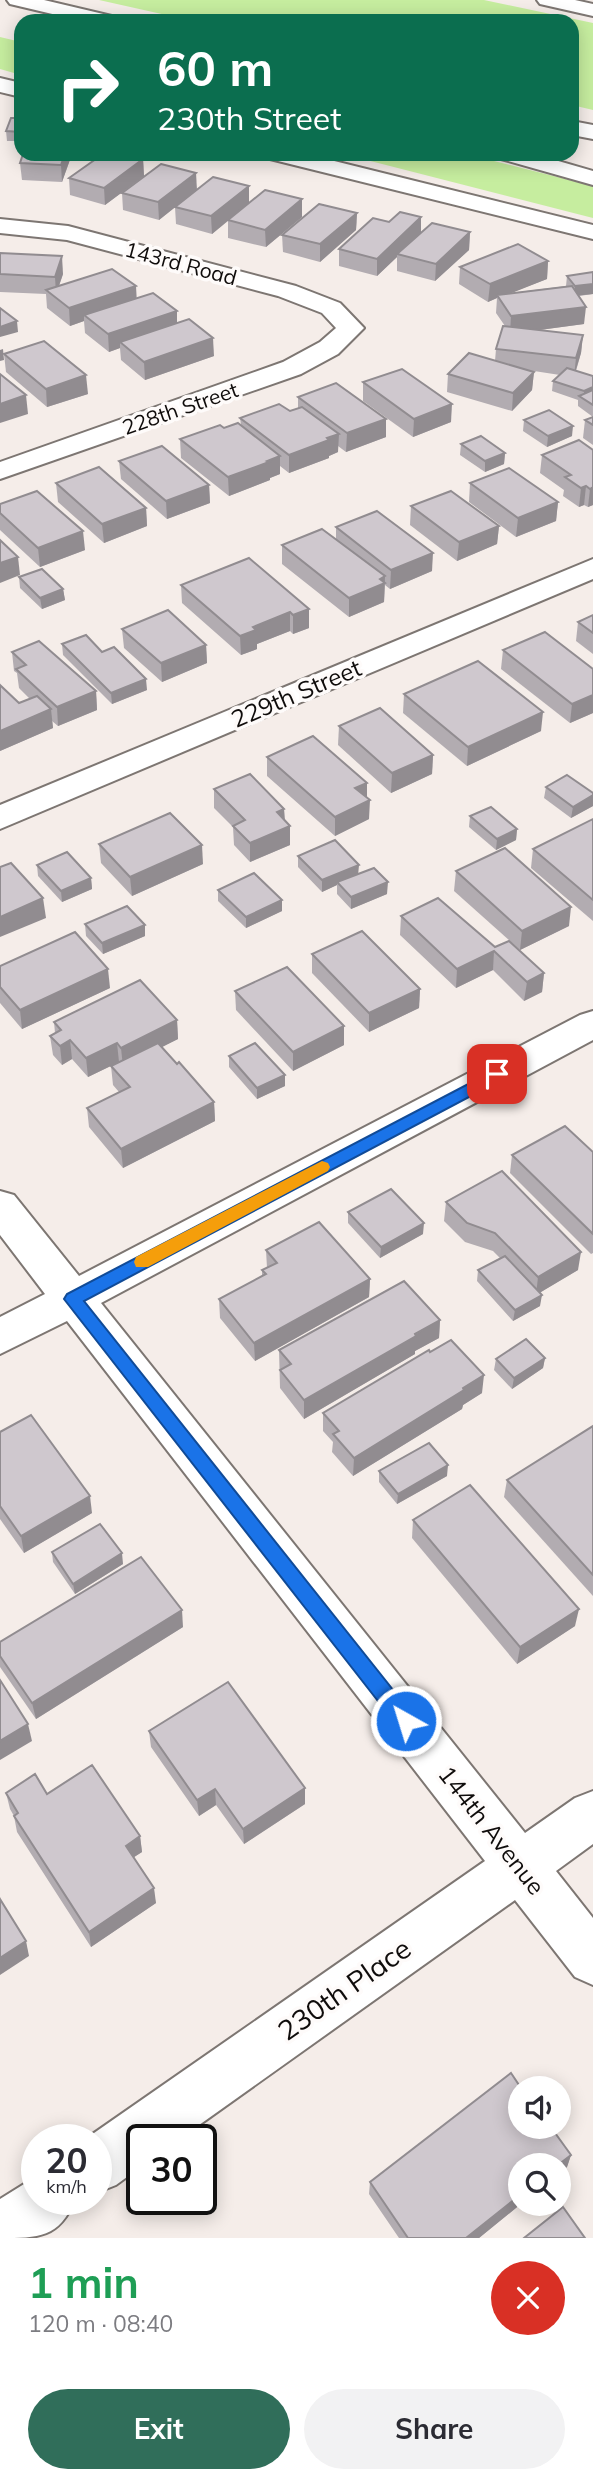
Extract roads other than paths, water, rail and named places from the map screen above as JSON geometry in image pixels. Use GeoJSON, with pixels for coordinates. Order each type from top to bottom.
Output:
{"type":"FeatureCollection","features":[{"type":"Feature","properties":{"kind":"main road"},"geometry":{"type":"LineString","coordinates":[[17,0],[78,14]]}},
{"type":"Feature","properties":{"kind":"main road"},"geometry":{"type":"LineString","coordinates":[[547,0],[593,10]]}},
{"type":"Feature","properties":{"kind":"main road"},"geometry":{"type":"LineString","coordinates":[[306,161],[593,232]]}},
{"type":"Feature","properties":{"kind":"main road"},"geometry":{"type":"LineString","coordinates":[[534,161],[593,178]]}},
{"type":"Feature","properties":{"kind":"main road","name":"143rd Road"},"geometry":{"type":"LineString","coordinates":[[0,226],[68,233],[287,291],[331,308],[351,328]]}},
{"type":"Feature","properties":{"kind":"main road","name":"228th Street"},"geometry":{"type":"LineString","coordinates":[[0,471],[292,368],[329,348],[351,328]]}},
{"type":"Feature","properties":{"kind":"main road","name":"229th Street"},"geometry":{"type":"LineString","coordinates":[[0,818],[593,568]]}},
{"type":"Feature","properties":{"kind":"main road"},"geometry":{"type":"LineString","coordinates":[[0,1337],[593,1024]]}},
{"type":"Feature","properties":{"kind":"main road","name":"144th Avenue"},"geometry":{"type":"LineString","coordinates":[[0,1206],[593,1959]]}},
{"type":"Feature","properties":{"kind":"main road","name":"230th Place"},"geometry":{"type":"LineString","coordinates":[[112,2154],[593,1815]]}},
{"type":"Feature","properties":{"kind":"main road"},"geometry":{"type":"LineString","coordinates":[[0,2233],[26,2215]]}}]}
